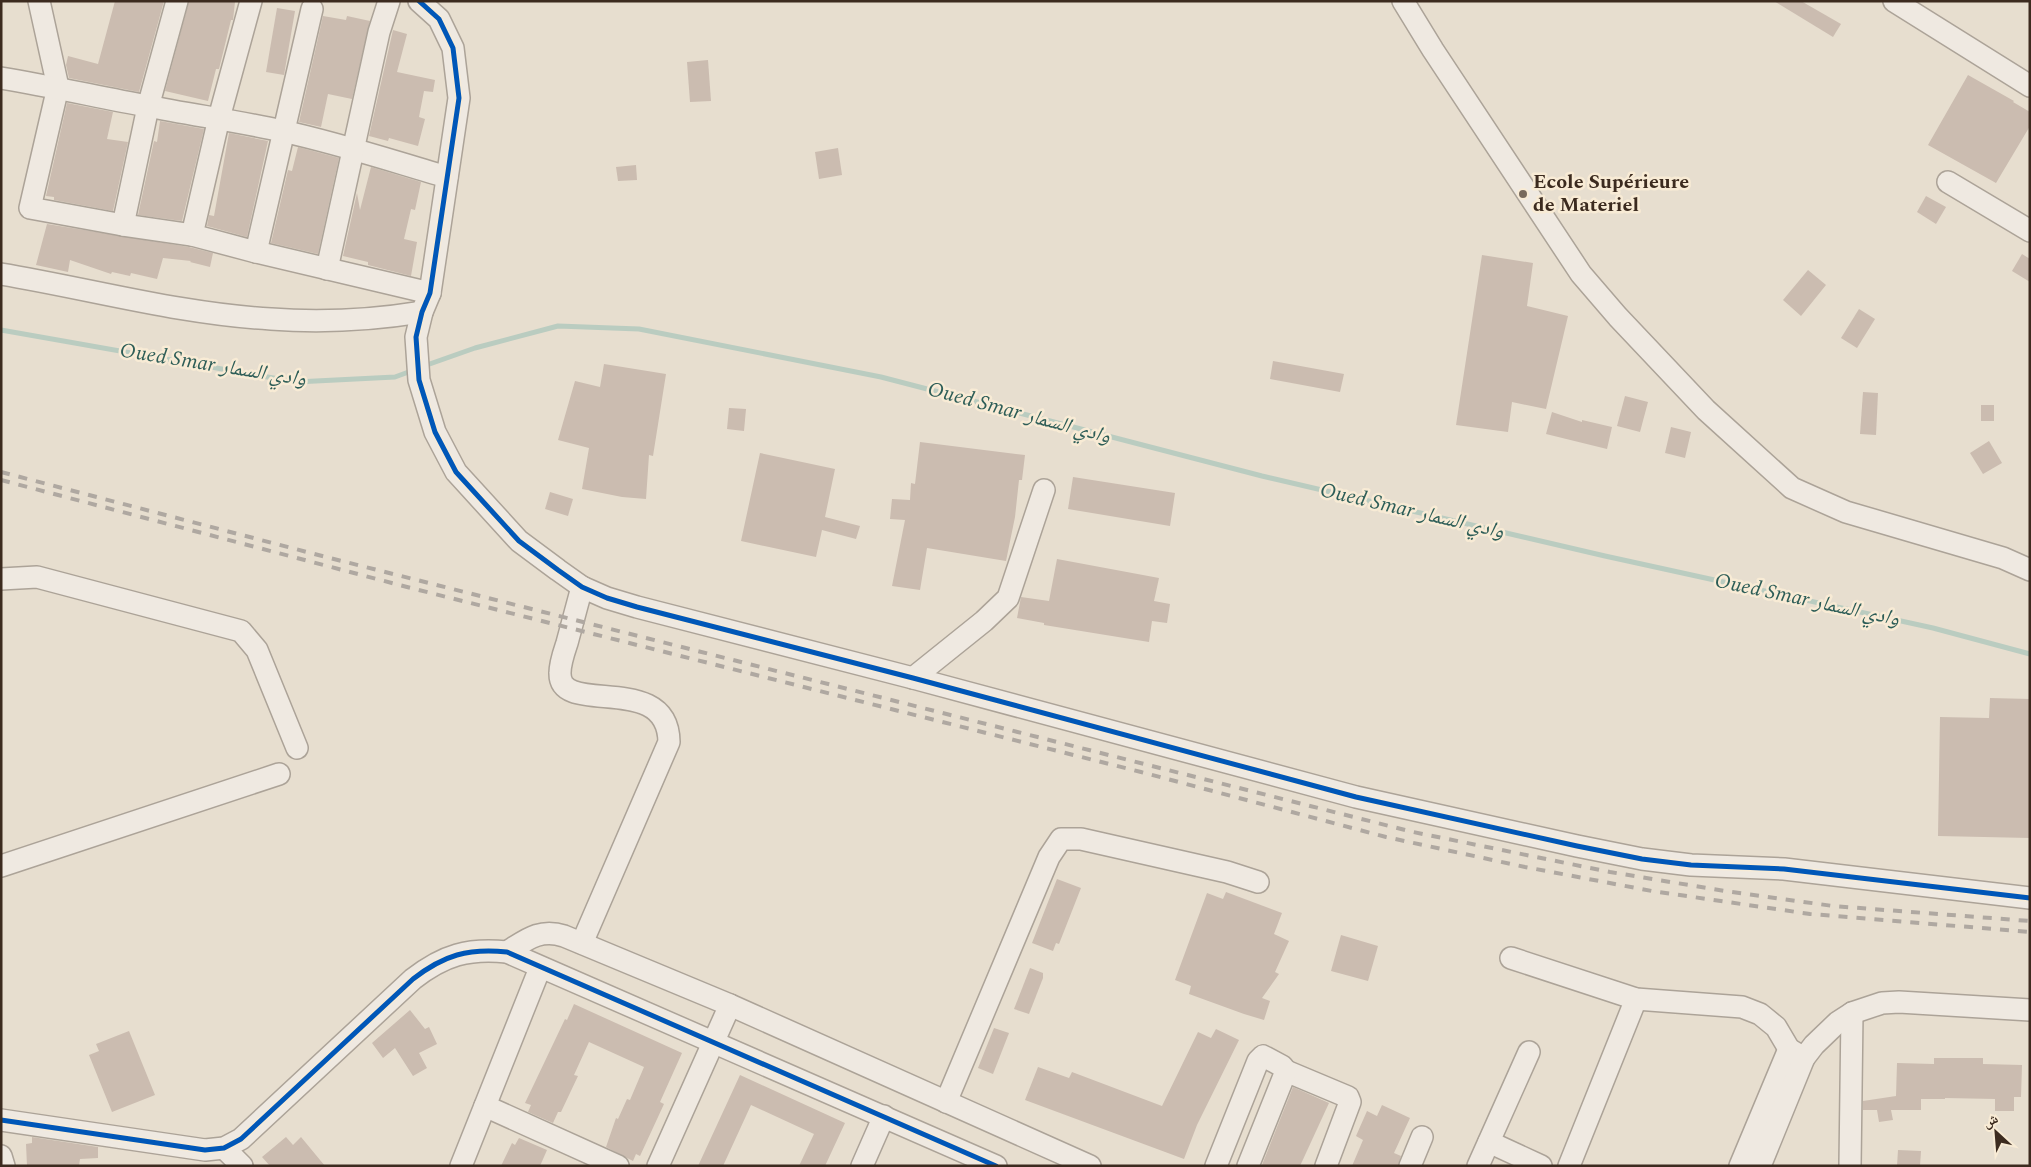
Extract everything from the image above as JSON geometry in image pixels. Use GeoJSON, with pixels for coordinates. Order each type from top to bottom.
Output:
{"type":"FeatureCollection","features":[{"type":"Feature","properties":{"kind":"street"},"geometry":{"type":"LineString","coordinates":[[123,225],[148,106],[177,1]]}},
{"type":"Feature","properties":{"kind":"street"},"geometry":{"type":"LineString","coordinates":[[192,235],[219,118],[251,1]]}},
{"type":"Feature","properties":{"kind":"street"},"geometry":{"type":"LineString","coordinates":[[327,269],[379,32],[389,1]]}},
{"type":"Feature","properties":{"kind":"street"},"geometry":{"type":"LineString","coordinates":[[419,1],[439,19],[453,48],[459,98],[430,293],[422,312],[416,337],[419,380],[435,432],[456,472],[519,541],[582,586],[607,598],[637,607],[913,678],[1356,798],[1632,857],[1691,865],[1784,869],[2030,898]]}},
{"type":"Feature","properties":{"kind":"street"},"geometry":{"type":"LineString","coordinates":[[1403,1],[1581,274],[1618,317],[1706,410],[1792,488],[1846,512],[2003,558],[2030,570]]}},
{"type":"Feature","properties":{"kind":"street"},"geometry":{"type":"LineString","coordinates":[[1894,1],[2030,86]]}},
{"type":"Feature","properties":{"kind":"street"},"geometry":{"type":"LineString","coordinates":[[43,3],[58,87],[30,208],[192,235],[430,293]]}},
{"type":"Feature","properties":{"kind":"street"},"geometry":{"type":"LineString","coordinates":[[256,252],[312,9]]}},
{"type":"Feature","properties":{"kind":"street"},"geometry":{"type":"LineString","coordinates":[[1,78],[58,87],[284,132],[447,177]]}},
{"type":"Feature","properties":{"kind":"street"},"geometry":{"type":"LineString","coordinates":[[1948,182],[2030,231]]}},
{"type":"Feature","properties":{"kind":"street"},"geometry":{"type":"LineString","coordinates":[[1,274],[194,310],[271,320],[385,318],[422,312]]}},
{"type":"Feature","properties":{"kind":"street"},"geometry":{"type":"LineString","coordinates":[[913,678],[1008,598],[1044,490]]}},
{"type":"Feature","properties":{"kind":"street"},"geometry":{"type":"LineString","coordinates":[[1,579],[38,577],[242,631],[257,650],[297,748]]}},
{"type":"Feature","properties":{"kind":"street"},"geometry":{"type":"LineString","coordinates":[[582,586],[563,659],[560,674],[562,681],[572,691],[643,702],[655,708],[664,717],[669,728],[670,742],[582,943]]}},
{"type":"Feature","properties":{"kind":"street"},"geometry":{"type":"LineString","coordinates":[[1,866],[279,774]]}},
{"type":"Feature","properties":{"kind":"street"},"geometry":{"type":"LineString","coordinates":[[946,1102],[1049,857],[1060,839],[1081,839],[1227,872],[1258,882]]}},
{"type":"Feature","properties":{"kind":"street"},"geometry":{"type":"LineString","coordinates":[[507,952],[527,939],[545,933],[555,933],[582,943],[730,1005],[946,1102],[1078,1164]]}},
{"type":"Feature","properties":{"kind":"street"},"geometry":{"type":"LineString","coordinates":[[1,1120],[206,1150],[224,1148],[240,1139],[413,979],[429,967],[447,958],[467,952],[487,950],[507,952],[996,1166]]}},
{"type":"Feature","properties":{"kind":"street"},"geometry":{"type":"LineString","coordinates":[[1511,958],[1636,999],[1742,1007],[1753,1010],[1776,1027],[1797,1054]]}},
{"type":"Feature","properties":{"kind":"street"},"geometry":{"type":"LineString","coordinates":[[461,1166],[540,968]]}},
{"type":"Feature","properties":{"kind":"street"},"geometry":{"type":"LineString","coordinates":[[1569,1166],[1636,999]]}},
{"type":"Feature","properties":{"kind":"street"},"geometry":{"type":"LineString","coordinates":[[1740,1166],[1797,1054],[1852,1014],[1882,1003],[1898,1002],[2030,1010]]}},
{"type":"Feature","properties":{"kind":"street"},"geometry":{"type":"LineString","coordinates":[[658,1166],[730,1005]]}},
{"type":"Feature","properties":{"kind":"street"},"geometry":{"type":"LineString","coordinates":[[1850,1166],[1852,1014]]}},
{"type":"Feature","properties":{"kind":"street"},"geometry":{"type":"LineString","coordinates":[[1478,1166],[1529,1052]]}},
{"type":"Feature","properties":{"kind":"street"},"geometry":{"type":"LineString","coordinates":[[1760,1166],[1797,1054]]}},
{"type":"Feature","properties":{"kind":"street"},"geometry":{"type":"LineString","coordinates":[[1216,1166],[1258,1061],[1263,1056],[1282,1066],[1286,1071],[1348,1097],[1350,1102],[1326,1166]]}},
{"type":"Feature","properties":{"kind":"street"},"geometry":{"type":"LineString","coordinates":[[1248,1166],[1286,1071]]}},
{"type":"Feature","properties":{"kind":"street"},"geometry":{"type":"LineString","coordinates":[[485,1106],[618,1166]]}},
{"type":"Feature","properties":{"kind":"street"},"geometry":{"type":"LineString","coordinates":[[862,1166],[884,1116]]}},
{"type":"Feature","properties":{"kind":"street"},"geometry":{"type":"LineString","coordinates":[[1410,1166],[1422,1137]]}},
{"type":"Feature","properties":{"kind":"street"},"geometry":{"type":"LineString","coordinates":[[1489,1142],[1541,1166]]}},
{"type":"Feature","properties":{"kind":"street"},"geometry":{"type":"LineString","coordinates":[[224,1148],[242,1166]]}},
{"type":"Feature","properties":{"kind":"street"},"geometry":{"type":"LineString","coordinates":[[1,1156],[4,1166]]}},
{"type":"Feature","properties":{"kind":"building"},"geometry":{"type":"Polygon","coordinates":[[[115,1],[164,1],[139,92],[69,78],[66,65],[68,56],[98,64],[115,1]]]}},
{"type":"Feature","properties":{"kind":"building"},"geometry":{"type":"Polygon","coordinates":[[[189,1],[235,2],[233,20],[231,20],[219,69],[216,69],[208,101],[165,91],[189,1]]]}},
{"type":"Feature","properties":{"kind":"building"},"geometry":{"type":"Polygon","coordinates":[[[1774,1],[1801,1],[1841,24],[1833,37],[1774,1]]]}},
{"type":"Feature","properties":{"kind":"building"},"geometry":{"type":"Polygon","coordinates":[[[277,8],[295,11],[284,75],[266,72],[277,8]]]}},
{"type":"Feature","properties":{"kind":"building"},"geometry":{"type":"Polygon","coordinates":[[[323,16],[346,20],[347,16],[370,21],[352,99],[328,94],[321,127],[299,122],[323,16]]]}},
{"type":"Feature","properties":{"kind":"building"},"geometry":{"type":"Polygon","coordinates":[[[393,30],[407,34],[397,72],[435,80],[433,92],[424,91],[419,117],[425,119],[418,146],[389,138],[388,141],[369,136],[393,30]]]}},
{"type":"Feature","properties":{"kind":"building"},"geometry":{"type":"Polygon","coordinates":[[[708,60],[711,101],[690,102],[687,62],[708,60]]]}},
{"type":"Feature","properties":{"kind":"building"},"geometry":{"type":"Polygon","coordinates":[[[1968,75],[2030,112],[2030,126],[1996,183],[1928,145],[1968,75]]]}},
{"type":"Feature","properties":{"kind":"building"},"geometry":{"type":"Polygon","coordinates":[[[67,103],[113,112],[107,139],[128,142],[113,211],[54,200],[54,197],[46,196],[67,103]]]}},
{"type":"Feature","properties":{"kind":"building"},"geometry":{"type":"Polygon","coordinates":[[[160,121],[204,129],[182,221],[138,215],[154,141],[157,142],[160,121]]]}},
{"type":"Feature","properties":{"kind":"building"},"geometry":{"type":"Polygon","coordinates":[[[229,133],[268,141],[247,237],[207,226],[209,215],[214,216],[229,133]]]}},
{"type":"Feature","properties":{"kind":"building"},"geometry":{"type":"Polygon","coordinates":[[[298,147],[339,158],[318,254],[271,243],[288,170],[292,171],[298,147]]]}},
{"type":"Feature","properties":{"kind":"building"},"geometry":{"type":"Polygon","coordinates":[[[838,148],[842,175],[819,179],[815,152],[838,148]]]}},
{"type":"Feature","properties":{"kind":"building"},"geometry":{"type":"Polygon","coordinates":[[[636,165],[637,180],[618,181],[616,167],[636,165]]]}},
{"type":"Feature","properties":{"kind":"building"},"geometry":{"type":"Polygon","coordinates":[[[371,167],[421,182],[415,210],[411,209],[404,239],[417,242],[411,276],[368,265],[368,262],[343,256],[357,193],[360,210],[371,167]]]}},
{"type":"Feature","properties":{"kind":"building"},"geometry":{"type":"Polygon","coordinates":[[[1926,196],[1946,207],[1936,224],[1917,212],[1926,196]]]}},
{"type":"Feature","properties":{"kind":"building"},"geometry":{"type":"Polygon","coordinates":[[[47,224],[189,247],[213,253],[210,267],[191,261],[163,258],[157,279],[131,273],[130,276],[112,272],[111,274],[70,260],[68,272],[36,265],[47,224]]]}},
{"type":"Feature","properties":{"kind":"building"},"geometry":{"type":"Polygon","coordinates":[[[2022,254],[2030,259],[2030,282],[2012,271],[2022,254]]]}},
{"type":"Feature","properties":{"kind":"building"},"geometry":{"type":"Polygon","coordinates":[[[1482,255],[1533,263],[1527,306],[1568,316],[1546,409],[1512,402],[1508,432],[1456,425],[1482,255]]]}},
{"type":"Feature","properties":{"kind":"building"},"geometry":{"type":"Polygon","coordinates":[[[1808,270],[1826,285],[1801,316],[1783,300],[1808,270]]]}},
{"type":"Feature","properties":{"kind":"building"},"geometry":{"type":"Polygon","coordinates":[[[1859,309],[1875,319],[1857,348],[1841,338],[1859,309]]]}},
{"type":"Feature","properties":{"kind":"building"},"geometry":{"type":"Polygon","coordinates":[[[1273,361],[1344,374],[1340,392],[1270,379],[1273,361]]]}},
{"type":"Feature","properties":{"kind":"building"},"geometry":{"type":"Polygon","coordinates":[[[604,364],[666,374],[653,456],[649,455],[646,499],[622,497],[582,489],[589,448],[558,440],[575,381],[600,387],[604,364]]]}},
{"type":"Feature","properties":{"kind":"building"},"geometry":{"type":"Polygon","coordinates":[[[1863,392],[1878,393],[1876,435],[1860,434],[1863,392]]]}},
{"type":"Feature","properties":{"kind":"building"},"geometry":{"type":"Polygon","coordinates":[[[1625,396],[1648,402],[1640,432],[1617,426],[1625,396]]]}},
{"type":"Feature","properties":{"kind":"building"},"geometry":{"type":"Polygon","coordinates":[[[1981,405],[1994,405],[1994,421],[1981,421],[1981,405]]]}},
{"type":"Feature","properties":{"kind":"building"},"geometry":{"type":"Polygon","coordinates":[[[729,408],[746,409],[744,431],[727,429],[729,408]]]}},
{"type":"Feature","properties":{"kind":"building"},"geometry":{"type":"Polygon","coordinates":[[[1552,412],[1582,422],[1582,420],[1612,427],[1607,449],[1546,434],[1552,412]]]}},
{"type":"Feature","properties":{"kind":"building"},"geometry":{"type":"Polygon","coordinates":[[[1671,427],[1691,432],[1685,458],[1665,453],[1671,427]]]}},
{"type":"Feature","properties":{"kind":"building"},"geometry":{"type":"Polygon","coordinates":[[[1989,441],[2002,463],[1983,474],[1970,453],[1989,441]]]}},
{"type":"Feature","properties":{"kind":"building"},"geometry":{"type":"Polygon","coordinates":[[[920,442],[1025,455],[1006,561],[927,548],[920,590],[892,586],[905,520],[890,519],[892,499],[910,500],[911,483],[915,484],[920,442]]]}},
{"type":"Feature","properties":{"kind":"building"},"geometry":{"type":"Polygon","coordinates":[[[760,453],[835,469],[825,517],[860,526],[856,539],[822,530],[816,557],[741,541],[760,453]]]}},
{"type":"Feature","properties":{"kind":"building"},"geometry":{"type":"Polygon","coordinates":[[[1073,477],[1175,493],[1170,526],[1068,509],[1073,477]]]}},
{"type":"Feature","properties":{"kind":"building"},"geometry":{"type":"Polygon","coordinates":[[[550,492],[573,499],[568,516],[545,509],[550,492]]]}},
{"type":"Feature","properties":{"kind":"building"},"geometry":{"type":"Polygon","coordinates":[[[1057,559],[1159,578],[1154,601],[1170,604],[1167,623],[1152,621],[1149,642],[1044,625],[1044,623],[1017,618],[1021,597],[1049,601],[1057,559]]]}},
{"type":"Feature","properties":{"kind":"building"},"geometry":{"type":"Polygon","coordinates":[[[1990,698],[2030,699],[2030,838],[1938,836],[1940,717],[1989,718],[1990,698]]]}},
{"type":"Feature","properties":{"kind":"building"},"geometry":{"type":"Polygon","coordinates":[[[1057,879],[1081,888],[1059,944],[1056,943],[1053,951],[1032,943],[1057,879]]]}},
{"type":"Feature","properties":{"kind":"building"},"geometry":{"type":"Polygon","coordinates":[[[1226,892],[1282,913],[1274,934],[1289,941],[1275,972],[1279,974],[1262,998],[1270,1001],[1264,1020],[1189,994],[1191,986],[1175,980],[1207,893],[1223,899],[1226,892]]]}},
{"type":"Feature","properties":{"kind":"building"},"geometry":{"type":"Polygon","coordinates":[[[1341,935],[1378,946],[1368,981],[1331,971],[1341,935]]]}},
{"type":"Feature","properties":{"kind":"building"},"geometry":{"type":"Polygon","coordinates":[[[1030,968],[1043,973],[1043,978],[1029,1014],[1014,1009],[1030,968]]]}},
{"type":"Feature","properties":{"kind":"building"},"geometry":{"type":"Polygon","coordinates":[[[574,1004],[682,1053],[660,1102],[664,1104],[640,1156],[636,1154],[633,1161],[606,1147],[616,1118],[618,1119],[627,1099],[630,1100],[644,1067],[589,1042],[574,1075],[578,1076],[561,1112],[558,1112],[553,1123],[528,1112],[531,1105],[525,1103],[574,1004]]]}},
{"type":"Feature","properties":{"kind":"building"},"geometry":{"type":"Polygon","coordinates":[[[410,1010],[425,1029],[429,1027],[437,1044],[419,1053],[427,1068],[413,1076],[395,1048],[383,1058],[372,1043],[410,1010]]]}},
{"type":"Feature","properties":{"kind":"building"},"geometry":{"type":"Polygon","coordinates":[[[994,1028],[1009,1033],[993,1074],[978,1068],[994,1028]]]}},
{"type":"Feature","properties":{"kind":"building"},"geometry":{"type":"Polygon","coordinates":[[[1216,1029],[1239,1040],[1197,1125],[1184,1159],[1025,1100],[1038,1067],[1069,1078],[1072,1072],[1162,1106],[1198,1032],[1211,1038],[1216,1029]]]}},
{"type":"Feature","properties":{"kind":"building"},"geometry":{"type":"Polygon","coordinates":[[[129,1031],[155,1095],[112,1112],[89,1055],[99,1051],[96,1044],[129,1031]]]}},
{"type":"Feature","properties":{"kind":"building"},"geometry":{"type":"Polygon","coordinates":[[[1934,1058],[1983,1058],[1983,1064],[2022,1065],[2021,1097],[2014,1097],[2014,1111],[1995,1111],[1995,1099],[1945,1098],[1921,1099],[1921,1110],[1891,1110],[1893,1120],[1879,1122],[1877,1110],[1863,1110],[1863,1101],[1896,1096],[1897,1063],[1934,1064],[1934,1058]]]}},
{"type":"Feature","properties":{"kind":"building"},"geometry":{"type":"Polygon","coordinates":[[[740,1075],[845,1123],[825,1166],[799,1166],[814,1134],[751,1105],[723,1166],[698,1166],[740,1075]]]}},
{"type":"Feature","properties":{"kind":"building"},"geometry":{"type":"Polygon","coordinates":[[[1293,1087],[1329,1103],[1300,1166],[1264,1166],[1262,1165],[1293,1087]]]}},
{"type":"Feature","properties":{"kind":"building"},"geometry":{"type":"Polygon","coordinates":[[[1382,1105],[1410,1118],[1394,1153],[1401,1156],[1398,1166],[1352,1166],[1363,1140],[1356,1136],[1367,1111],[1377,1116],[1382,1105]]]}},
{"type":"Feature","properties":{"kind":"building"},"geometry":{"type":"Polygon","coordinates":[[[32,1137],[98,1147],[98,1158],[80,1159],[79,1166],[27,1166],[26,1144],[32,1143],[32,1137]]]}},
{"type":"Feature","properties":{"kind":"building"},"geometry":{"type":"Polygon","coordinates":[[[286,1137],[293,1145],[301,1137],[325,1166],[270,1166],[262,1157],[286,1137]]]}},
{"type":"Feature","properties":{"kind":"building"},"geometry":{"type":"Polygon","coordinates":[[[519,1138],[547,1150],[540,1166],[501,1166],[512,1143],[515,1145],[519,1138]]]}},
{"type":"Feature","properties":{"kind":"building"},"geometry":{"type":"Polygon","coordinates":[[[1898,1150],[1921,1151],[1920,1166],[1897,1166],[1898,1150]]]}},
{"type":"Feature","properties":{"kind":"waterway","name":"Oued Smar وادي السمار"},"geometry":{"type":"LineString","coordinates":[[424,366],[475,348],[558,326],[639,329],[881,377],[1262,476],[1605,556],[1933,628],[2030,654]]}},
{"type":"Feature","properties":{"kind":"waterway","name":"Oued Smar وادي السمار"},"geometry":{"type":"LineString","coordinates":[[1,330],[296,382],[395,377],[414,370]]}},
{"type":"Feature","properties":{"kind":"railway"},"geometry":{"type":"LineString","coordinates":[[1,472],[326,557],[1413,832],[1610,872],[1725,891],[1833,906],[2030,921]]}},
{"type":"Feature","properties":{"kind":"railway"},"geometry":{"type":"LineString","coordinates":[[1,480],[407,587],[1141,772],[1386,837],[1525,867],[1652,891],[1810,914],[2030,932]]}},
{"type":"Feature","properties":{"kind":"cycle path"},"geometry":{"type":"LineString","coordinates":[[419,1],[439,19],[453,48],[459,98],[430,293],[422,312],[416,337],[419,380],[435,432],[456,472],[519,541],[582,587],[607,598],[637,607],[913,678],[1356,797],[1577,846],[1642,859],[1691,865],[1784,869],[2030,898]]}},
{"type":"Feature","properties":{"kind":"cycle path"},"geometry":{"type":"LineString","coordinates":[[1,1120],[205,1150],[224,1148],[241,1139],[413,979],[435,964],[457,955],[468,952],[493,951],[507,952],[996,1166]]}},
{"type":"Feature","properties":{"kind":"place","name":"Ecole Supérieure de Materiel"},"geometry":{"type":"Point","coordinates":[1523,194]}}]}
